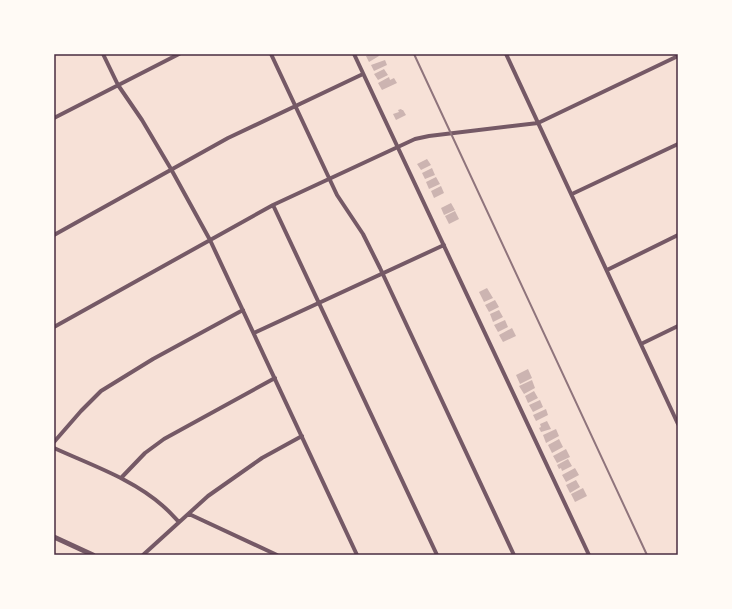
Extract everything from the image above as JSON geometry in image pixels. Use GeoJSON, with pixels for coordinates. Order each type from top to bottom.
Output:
{"type":"FeatureCollection","features":[{"type":"Feature","properties":{"kind":"street"},"geometry":{"type":"LineString","coordinates":[[103,54],[118,85],[142,120],[172,169],[210,240],[357,555]]}},
{"type":"Feature","properties":{"kind":"street"},"geometry":{"type":"LineString","coordinates":[[54,118],[179,54]]}},
{"type":"Feature","properties":{"kind":"street"},"geometry":{"type":"LineString","coordinates":[[271,54],[337,195],[363,234],[382,273],[514,555]]}},
{"type":"Feature","properties":{"kind":"street"},"geometry":{"type":"LineString","coordinates":[[354,54],[589,555]]}},
{"type":"Feature","properties":{"kind":"street"},"geometry":{"type":"LineString","coordinates":[[508,55],[538,123],[677,418],[678,424]]}},
{"type":"Feature","properties":{"kind":"street"},"geometry":{"type":"LineString","coordinates":[[54,327],[273,206],[398,146],[429,136],[538,123],[678,56]]}},
{"type":"Feature","properties":{"kind":"street"},"geometry":{"type":"LineString","coordinates":[[54,235],[228,138],[363,74]]}},
{"type":"Feature","properties":{"kind":"street"},"geometry":{"type":"LineString","coordinates":[[572,194],[678,144]]}},
{"type":"Feature","properties":{"kind":"street"},"geometry":{"type":"LineString","coordinates":[[273,206],[437,555]]}},
{"type":"Feature","properties":{"kind":"street"},"geometry":{"type":"LineString","coordinates":[[607,270],[678,235]]}},
{"type":"Feature","properties":{"kind":"street"},"geometry":{"type":"LineString","coordinates":[[254,333],[444,245]]}},
{"type":"Feature","properties":{"kind":"street"},"geometry":{"type":"LineString","coordinates":[[54,442],[101,391],[153,359],[243,310]]}},
{"type":"Feature","properties":{"kind":"street"},"geometry":{"type":"LineString","coordinates":[[641,344],[678,326]]}},
{"type":"Feature","properties":{"kind":"street"},"geometry":{"type":"LineString","coordinates":[[121,478],[145,453],[164,439],[275,378]]}},
{"type":"Feature","properties":{"kind":"street"},"geometry":{"type":"LineString","coordinates":[[143,555],[208,496],[262,458],[302,436]]}},
{"type":"Feature","properties":{"kind":"street"},"geometry":{"type":"LineString","coordinates":[[54,448],[121,478],[163,506],[178,522]]}},
{"type":"Feature","properties":{"kind":"street"},"geometry":{"type":"LineString","coordinates":[[189,514],[276,555]]}},
{"type":"Feature","properties":{"kind":"street"},"geometry":{"type":"LineString","coordinates":[[54,537],[93,555]]}},
{"type":"Feature","properties":{"kind":"building"},"geometry":{"type":"Polygon","coordinates":[[[370,54],[378,54],[379,56],[369,62],[366,56],[370,54]]]}},
{"type":"Feature","properties":{"kind":"building"},"geometry":{"type":"Polygon","coordinates":[[[385,60],[387,65],[374,71],[371,65],[385,60]]]}},
{"type":"Feature","properties":{"kind":"building"},"geometry":{"type":"Polygon","coordinates":[[[384,69],[388,75],[378,80],[374,74],[384,69]]]}},
{"type":"Feature","properties":{"kind":"building"},"geometry":{"type":"Polygon","coordinates":[[[389,77],[390,80],[394,78],[397,83],[382,90],[378,83],[389,77]]]}},
{"type":"Feature","properties":{"kind":"building"},"geometry":{"type":"Polygon","coordinates":[[[401,109],[406,115],[396,120],[393,114],[399,112],[398,110],[401,109]]]}},
{"type":"Feature","properties":{"kind":"building"},"geometry":{"type":"Polygon","coordinates":[[[427,159],[431,165],[421,170],[417,164],[427,159]]]}},
{"type":"Feature","properties":{"kind":"building"},"geometry":{"type":"Polygon","coordinates":[[[432,168],[435,175],[425,179],[422,173],[432,168]]]}},
{"type":"Feature","properties":{"kind":"building"},"geometry":{"type":"Polygon","coordinates":[[[436,177],[440,184],[429,189],[426,182],[436,177]]]}},
{"type":"Feature","properties":{"kind":"building"},"geometry":{"type":"Polygon","coordinates":[[[441,186],[444,193],[434,198],[431,191],[441,186]]]}},
{"type":"Feature","properties":{"kind":"building"},"geometry":{"type":"Polygon","coordinates":[[[451,203],[455,210],[444,215],[441,208],[451,203]]]}},
{"type":"Feature","properties":{"kind":"building"},"geometry":{"type":"Polygon","coordinates":[[[455,211],[459,219],[449,224],[445,216],[455,211]]]}},
{"type":"Feature","properties":{"kind":"building"},"geometry":{"type":"Polygon","coordinates":[[[487,288],[493,298],[484,302],[479,292],[487,288]]]}},
{"type":"Feature","properties":{"kind":"building"},"geometry":{"type":"Polygon","coordinates":[[[495,300],[499,307],[489,312],[485,305],[495,300]]]}},
{"type":"Feature","properties":{"kind":"building"},"geometry":{"type":"Polygon","coordinates":[[[499,310],[503,317],[493,322],[490,314],[499,310]]]}},
{"type":"Feature","properties":{"kind":"building"},"geometry":{"type":"Polygon","coordinates":[[[505,320],[508,327],[498,332],[494,325],[505,320]]]}},
{"type":"Feature","properties":{"kind":"building"},"geometry":{"type":"Polygon","coordinates":[[[512,328],[516,336],[503,342],[499,335],[512,328]]]}},
{"type":"Feature","properties":{"kind":"building"},"geometry":{"type":"Polygon","coordinates":[[[528,369],[532,378],[520,384],[516,375],[528,369]]]}},
{"type":"Feature","properties":{"kind":"building"},"geometry":{"type":"Polygon","coordinates":[[[532,380],[535,388],[524,394],[519,386],[532,380]]]}},
{"type":"Feature","properties":{"kind":"building"},"geometry":{"type":"Polygon","coordinates":[[[534,391],[538,398],[528,403],[525,396],[534,391]]]}},
{"type":"Feature","properties":{"kind":"building"},"geometry":{"type":"Polygon","coordinates":[[[540,400],[543,407],[533,412],[529,405],[540,400]]]}},
{"type":"Feature","properties":{"kind":"building"},"geometry":{"type":"Polygon","coordinates":[[[546,409],[548,415],[536,421],[533,415],[546,409]]]}},
{"type":"Feature","properties":{"kind":"building"},"geometry":{"type":"Polygon","coordinates":[[[547,421],[551,429],[541,432],[539,428],[541,427],[540,424],[547,421]]]}},
{"type":"Feature","properties":{"kind":"building"},"geometry":{"type":"Polygon","coordinates":[[[556,429],[559,436],[546,443],[543,435],[556,429]]]}},
{"type":"Feature","properties":{"kind":"building"},"geometry":{"type":"Polygon","coordinates":[[[559,439],[563,447],[552,453],[548,445],[559,439]]]}},
{"type":"Feature","properties":{"kind":"building"},"geometry":{"type":"Polygon","coordinates":[[[566,449],[570,457],[557,463],[553,456],[566,449]]]}},
{"type":"Feature","properties":{"kind":"building"},"geometry":{"type":"Polygon","coordinates":[[[568,459],[572,466],[562,471],[561,468],[559,469],[557,465],[568,459]]]}},
{"type":"Feature","properties":{"kind":"building"},"geometry":{"type":"Polygon","coordinates":[[[575,468],[579,475],[566,482],[562,475],[575,468]]]}},
{"type":"Feature","properties":{"kind":"building"},"geometry":{"type":"Polygon","coordinates":[[[576,480],[580,487],[570,493],[566,485],[576,480]]]}},
{"type":"Feature","properties":{"kind":"building"},"geometry":{"type":"Polygon","coordinates":[[[583,488],[587,496],[575,502],[571,494],[583,488]]]}},
{"type":"Feature","properties":{"kind":"railway"},"geometry":{"type":"LineString","coordinates":[[414,54],[647,555]]}}]}
